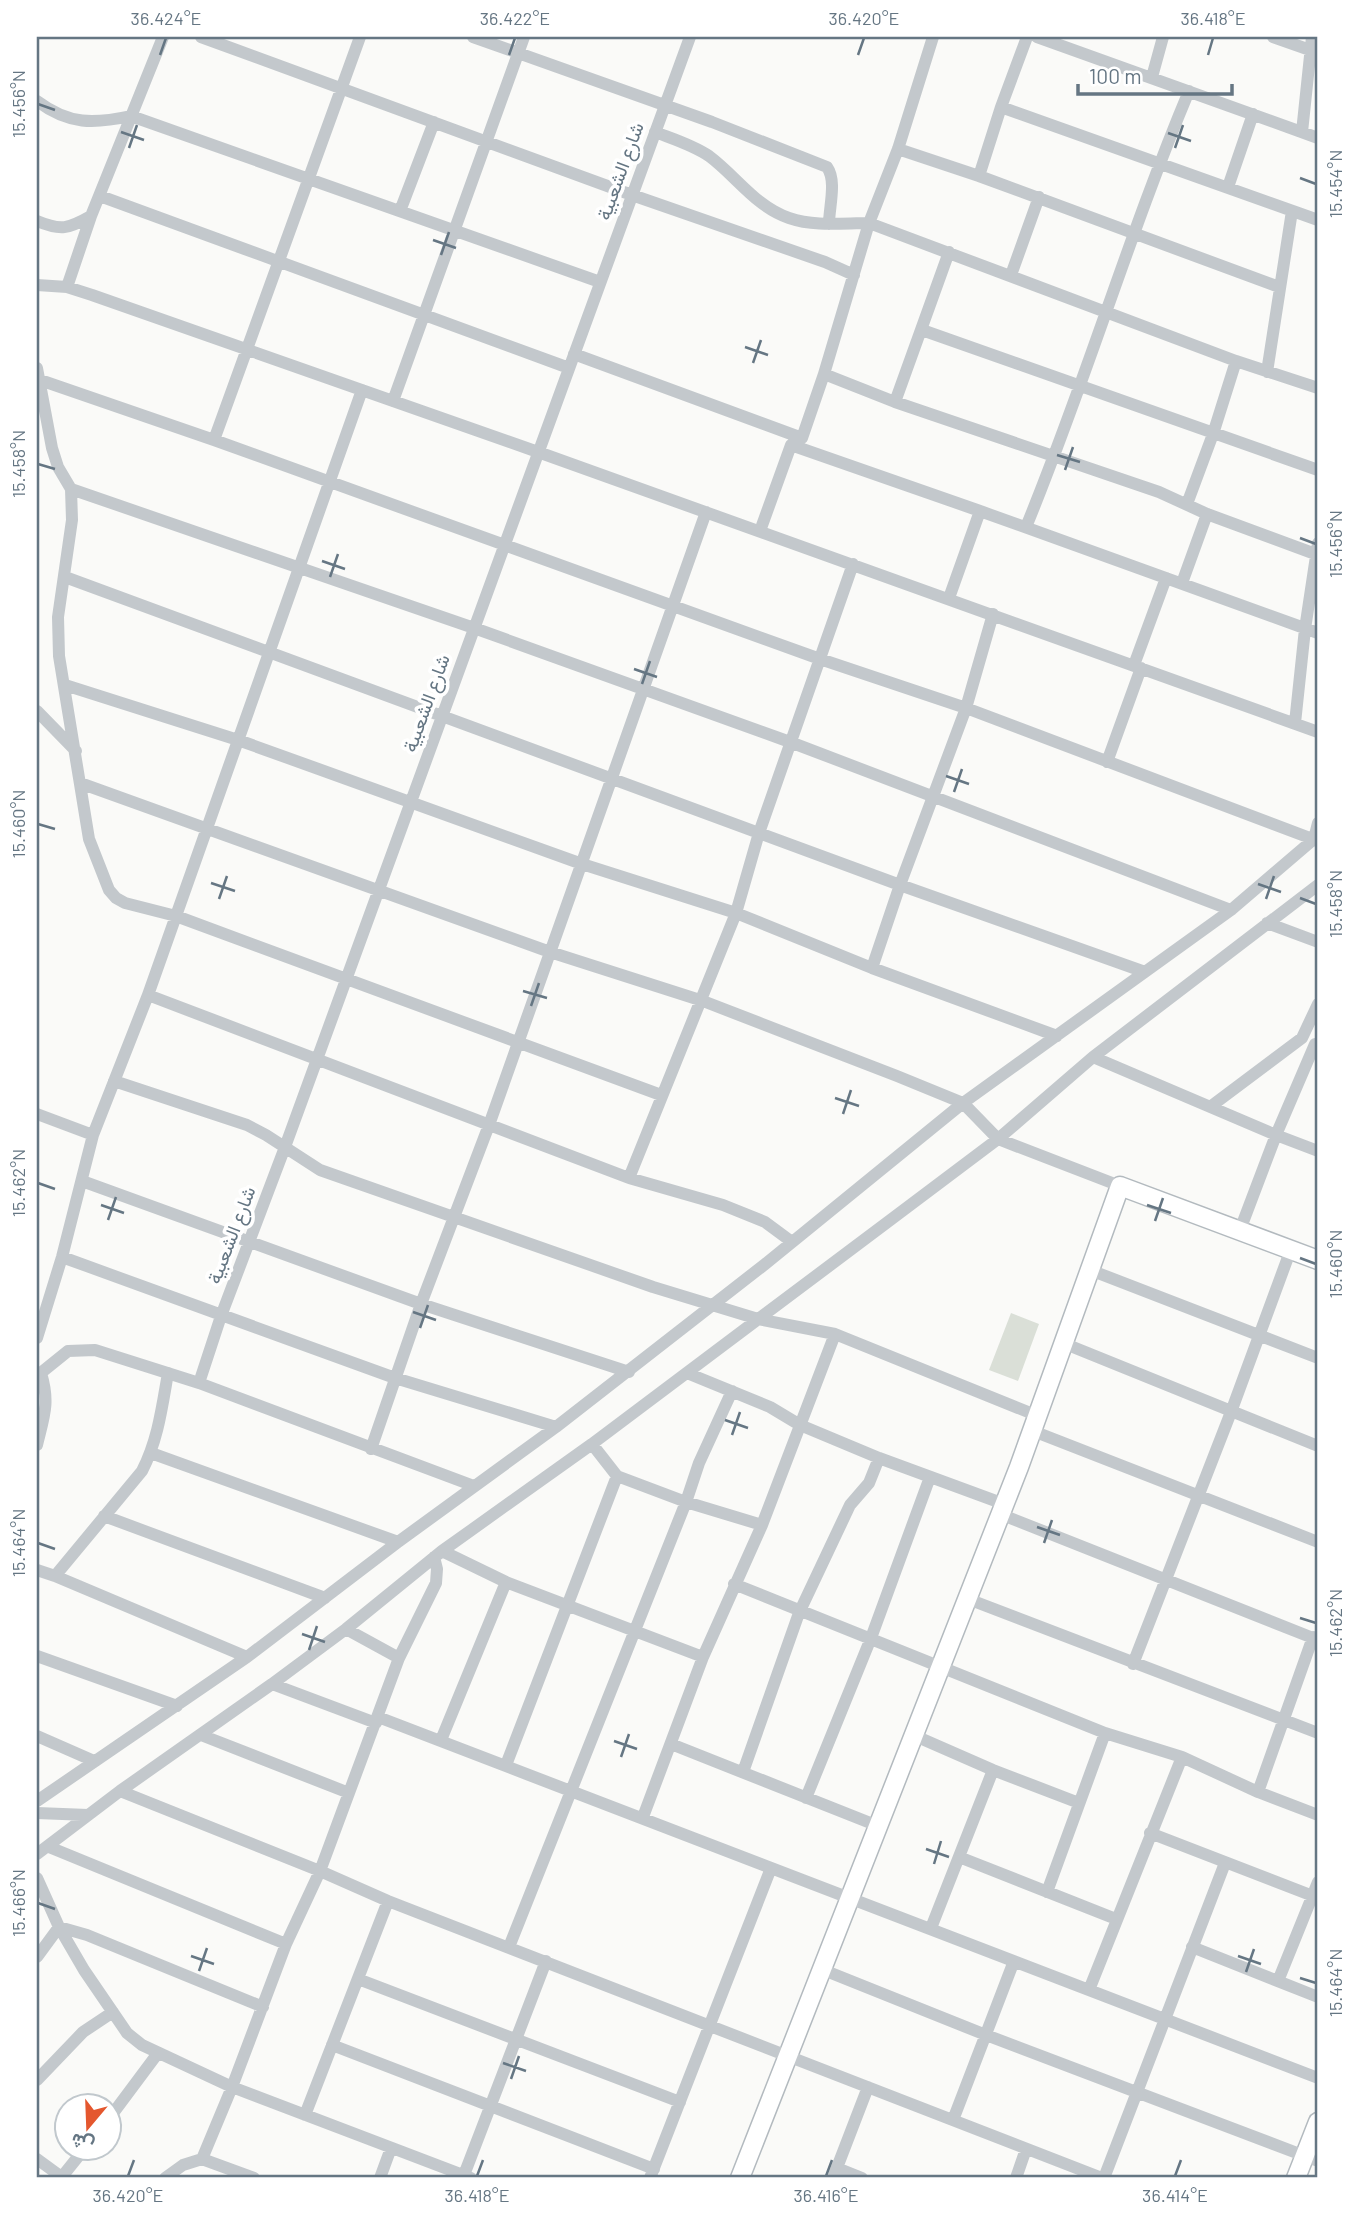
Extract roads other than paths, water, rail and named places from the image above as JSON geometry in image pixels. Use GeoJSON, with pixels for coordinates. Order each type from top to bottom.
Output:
{"type":"FeatureCollection","features":[{"type":"Feature","properties":{"kind":"street"},"geometry":{"type":"LineString","coordinates":[[67,287],[91,216],[163,37]]}},
{"type":"Feature","properties":{"kind":"street"},"geometry":{"type":"LineString","coordinates":[[201,37],[632,195],[825,262],[854,275]]}},
{"type":"Feature","properties":{"kind":"street"},"geometry":{"type":"LineString","coordinates":[[214,440],[360,37]]}},
{"type":"Feature","properties":{"kind":"street"},"geometry":{"type":"LineString","coordinates":[[473,37],[827,167],[833,182],[829,225]]}},
{"type":"Feature","properties":{"kind":"street"},"geometry":{"type":"LineString","coordinates":[[393,401],[524,37]]}},
{"type":"Feature","properties":{"kind":"street","name":"شارع الشعبية"},"geometry":{"type":"LineString","coordinates":[[199,1383],[221,1316],[690,37]]}},
{"type":"Feature","properties":{"kind":"street"},"geometry":{"type":"LineString","coordinates":[[760,531],[824,374],[869,223],[898,149],[933,37]]}},
{"type":"Feature","properties":{"kind":"street"},"geometry":{"type":"LineString","coordinates":[[979,176],[1027,37]]}},
{"type":"Feature","properties":{"kind":"street"},"geometry":{"type":"LineString","coordinates":[[1037,37],[1318,138]]}},
{"type":"Feature","properties":{"kind":"street"},"geometry":{"type":"LineString","coordinates":[[1152,77],[1163,37]]}},
{"type":"Feature","properties":{"kind":"street"},"geometry":{"type":"LineString","coordinates":[[1273,37],[1311,43],[1302,132]]}},
{"type":"Feature","properties":{"kind":"street"},"geometry":{"type":"LineString","coordinates":[[1026,527],[1055,456],[1159,164],[1189,91]]}},
{"type":"Feature","properties":{"kind":"street"},"geometry":{"type":"LineString","coordinates":[[37,102],[57,114],[81,122],[131,116],[600,282]]}},
{"type":"Feature","properties":{"kind":"street"},"geometry":{"type":"LineString","coordinates":[[1001,107],[1318,220]]}},
{"type":"Feature","properties":{"kind":"street"},"geometry":{"type":"LineString","coordinates":[[1228,187],[1254,114]]}},
{"type":"Feature","properties":{"kind":"street"},"geometry":{"type":"LineString","coordinates":[[400,211],[433,122]]}},
{"type":"Feature","properties":{"kind":"street"},"geometry":{"type":"LineString","coordinates":[[655,132],[696,148],[761,203],[786,217],[829,225],[869,223],[1236,361],[1318,388]]}},
{"type":"Feature","properties":{"kind":"street"},"geometry":{"type":"LineString","coordinates":[[898,149],[1039,197],[1279,287]]}},
{"type":"Feature","properties":{"kind":"street"},"geometry":{"type":"LineString","coordinates":[[100,196],[569,368]]}},
{"type":"Feature","properties":{"kind":"street"},"geometry":{"type":"LineString","coordinates":[[1011,275],[1039,197]]}},
{"type":"Feature","properties":{"kind":"street"},"geometry":{"type":"LineString","coordinates":[[1267,372],[1292,211]]}},
{"type":"Feature","properties":{"kind":"street"},"geometry":{"type":"LineString","coordinates":[[37,221],[54,228],[65,228],[91,216]]}},
{"type":"Feature","properties":{"kind":"street"},"geometry":{"type":"LineString","coordinates":[[895,402],[949,252]]}},
{"type":"Feature","properties":{"kind":"street"},"geometry":{"type":"LineString","coordinates":[[37,285],[67,287],[949,598],[1318,732]]}},
{"type":"Feature","properties":{"kind":"street"},"geometry":{"type":"LineString","coordinates":[[922,330],[1318,470]]}},
{"type":"Feature","properties":{"kind":"street"},"geometry":{"type":"LineString","coordinates":[[574,354],[796,441],[1318,633]]}},
{"type":"Feature","properties":{"kind":"street"},"geometry":{"type":"LineString","coordinates":[[1187,504],[1236,361]]}},
{"type":"Feature","properties":{"kind":"street"},"geometry":{"type":"LineString","coordinates":[[38,374],[504,546],[966,708],[1316,840]]}},
{"type":"Feature","properties":{"kind":"street"},"geometry":{"type":"LineString","coordinates":[[38,374],[52,449],[58,467],[71,489],[72,520],[58,617],[58,656],[89,839],[109,890],[125,903],[176,916],[661,1095]]}},
{"type":"Feature","properties":{"kind":"street"},"geometry":{"type":"LineString","coordinates":[[824,374],[895,402],[1159,492],[1207,514],[1318,550],[1305,629],[1295,723]]}},
{"type":"Feature","properties":{"kind":"street"},"geometry":{"type":"LineString","coordinates":[[37,1338],[39,1321],[62,1257],[93,1135],[148,995],[362,390]]}},
{"type":"Feature","properties":{"kind":"street"},"geometry":{"type":"LineString","coordinates":[[71,489],[474,628],[790,742],[1231,910]]}},
{"type":"Feature","properties":{"kind":"street"},"geometry":{"type":"LineString","coordinates":[[949,598],[980,510]]}},
{"type":"Feature","properties":{"kind":"street"},"geometry":{"type":"LineString","coordinates":[[371,1449],[706,512]]}},
{"type":"Feature","properties":{"kind":"street"},"geometry":{"type":"LineString","coordinates":[[1182,583],[1207,514]]}},
{"type":"Feature","properties":{"kind":"street"},"geometry":{"type":"LineString","coordinates":[[629,1178],[661,1095],[703,1001],[736,913],[759,833],[853,564]]}},
{"type":"Feature","properties":{"kind":"street"},"geometry":{"type":"LineString","coordinates":[[65,577],[900,885],[1145,972]]}},
{"type":"Feature","properties":{"kind":"street"},"geometry":{"type":"LineString","coordinates":[[1107,762],[1166,578]]}},
{"type":"Feature","properties":{"kind":"street"},"geometry":{"type":"LineString","coordinates":[[872,968],[966,708],[993,614]]}},
{"type":"Feature","properties":{"kind":"street"},"geometry":{"type":"LineString","coordinates":[[65,685],[238,740],[582,863],[736,913],[872,968],[1058,1036]]}},
{"type":"Feature","properties":{"kind":"street"},"geometry":{"type":"LineString","coordinates":[[37,711],[76,751]]}},
{"type":"Feature","properties":{"kind":"street"},"geometry":{"type":"LineString","coordinates":[[80,783],[550,952],[703,1001],[963,1103],[998,1139],[1318,1260]]}},
{"type":"Feature","properties":{"kind":"street"},"geometry":{"type":"LineString","coordinates":[[37,1801],[247,1657],[629,1372],[963,1103],[1231,910],[1316,840],[1318,822]]}},
{"type":"Feature","properties":{"kind":"street"},"geometry":{"type":"LineString","coordinates":[[37,1854],[346,1629],[438,1554],[592,1444],[998,1139],[1093,1057],[1318,885]]}},
{"type":"Feature","properties":{"kind":"street"},"geometry":{"type":"LineString","coordinates":[[1268,923],[1318,942]]}},
{"type":"Feature","properties":{"kind":"street"},"geometry":{"type":"LineString","coordinates":[[148,995],[629,1178],[723,1205],[765,1222],[792,1242]]}},
{"type":"Feature","properties":{"kind":"street"},"geometry":{"type":"LineString","coordinates":[[1210,1107],[1302,1038],[1318,1004]]}},
{"type":"Feature","properties":{"kind":"street"},"geometry":{"type":"LineString","coordinates":[[1240,1230],[1276,1135],[1317,1045],[1302,1038]]}},
{"type":"Feature","properties":{"kind":"street"},"geometry":{"type":"LineString","coordinates":[[1093,1057],[1318,1151]]}},
{"type":"Feature","properties":{"kind":"street"},"geometry":{"type":"LineString","coordinates":[[114,1081],[247,1125],[320,1170],[653,1287],[758,1319],[835,1334],[1198,1496],[1318,1542]]}},
{"type":"Feature","properties":{"kind":"street"},"geometry":{"type":"LineString","coordinates":[[37,1114],[93,1135]]}},
{"type":"Feature","properties":{"kind":"street"},"geometry":{"type":"LineString","coordinates":[[82,1181],[421,1304],[629,1372]]}},
{"type":"Feature","properties":{"kind":"street"},"geometry":{"type":"LineString","coordinates":[[740,2178],[1036,1423],[1120,1186]]}},
{"type":"Feature","properties":{"kind":"street"},"geometry":{"type":"LineString","coordinates":[[1133,1664],[1291,1249]]}},
{"type":"Feature","properties":{"kind":"street"},"geometry":{"type":"LineString","coordinates":[[62,1257],[395,1378],[556,1427]]}},
{"type":"Feature","properties":{"kind":"street"},"geometry":{"type":"LineString","coordinates":[[1090,1270],[1318,1358]]}},
{"type":"Feature","properties":{"kind":"street"},"geometry":{"type":"LineString","coordinates":[[643,1817],[703,1657],[762,1525],[835,1334]]}},
{"type":"Feature","properties":{"kind":"street"},"geometry":{"type":"LineString","coordinates":[[1063,1343],[1318,1446]]}},
{"type":"Feature","properties":{"kind":"street"},"geometry":{"type":"LineString","coordinates":[[37,1445],[47,1393],[39,1375],[68,1351],[95,1350],[199,1383],[474,1486]]}},
{"type":"Feature","properties":{"kind":"street"},"geometry":{"type":"LineString","coordinates":[[55,1576],[142,1471],[151,1453],[160,1421],[168,1373]]}},
{"type":"Feature","properties":{"kind":"street"},"geometry":{"type":"LineString","coordinates":[[687,1373],[770,1407],[800,1425],[930,1477],[1166,1580],[1315,1639],[1258,1792]]}},
{"type":"Feature","properties":{"kind":"street"},"geometry":{"type":"LineString","coordinates":[[509,1947],[686,1502],[699,1463],[732,1391]]}},
{"type":"Feature","properties":{"kind":"street"},"geometry":{"type":"LineString","coordinates":[[592,1444],[617,1476],[686,1502],[762,1525]]}},
{"type":"Feature","properties":{"kind":"street"},"geometry":{"type":"LineString","coordinates":[[151,1453],[398,1542]]}},
{"type":"Feature","properties":{"kind":"street"},"geometry":{"type":"LineString","coordinates":[[743,1772],[799,1613],[850,1505],[869,1483],[879,1458]]}},
{"type":"Feature","properties":{"kind":"street"},"geometry":{"type":"LineString","coordinates":[[506,1765],[617,1476]]}},
{"type":"Feature","properties":{"kind":"street"},"geometry":{"type":"LineString","coordinates":[[806,1797],[871,1638],[930,1477]]}},
{"type":"Feature","properties":{"kind":"street"},"geometry":{"type":"LineString","coordinates":[[104,1516],[325,1598]]}},
{"type":"Feature","properties":{"kind":"street"},"geometry":{"type":"LineString","coordinates":[[438,1554],[703,1657]]}},
{"type":"Feature","properties":{"kind":"street"},"geometry":{"type":"LineString","coordinates":[[202,2159],[286,1944],[320,1871],[399,1658],[436,1583],[438,1554]]}},
{"type":"Feature","properties":{"kind":"street"},"geometry":{"type":"LineString","coordinates":[[37,1570],[247,1657]]}},
{"type":"Feature","properties":{"kind":"street"},"geometry":{"type":"LineString","coordinates":[[441,1740],[506,1582]]}},
{"type":"Feature","properties":{"kind":"street"},"geometry":{"type":"LineString","coordinates":[[734,1584],[799,1613],[871,1638],[1105,1734],[1182,1758],[1318,1815]]}},
{"type":"Feature","properties":{"kind":"street"},"geometry":{"type":"LineString","coordinates":[[968,1599],[1318,1733]]}},
{"type":"Feature","properties":{"kind":"street"},"geometry":{"type":"LineString","coordinates":[[346,1629],[399,1658]]}},
{"type":"Feature","properties":{"kind":"street"},"geometry":{"type":"LineString","coordinates":[[37,1656],[177,1706]]}},
{"type":"Feature","properties":{"kind":"street"},"geometry":{"type":"LineString","coordinates":[[272,1684],[441,1740],[1318,2078]]}},
{"type":"Feature","properties":{"kind":"street"},"geometry":{"type":"LineString","coordinates":[[1047,1892],[1105,1734]]}},
{"type":"Feature","properties":{"kind":"street"},"geometry":{"type":"LineString","coordinates":[[201,1735],[349,1793]]}},
{"type":"Feature","properties":{"kind":"street"},"geometry":{"type":"LineString","coordinates":[[913,1735],[1079,1803]]}},
{"type":"Feature","properties":{"kind":"street"},"geometry":{"type":"LineString","coordinates":[[37,1736],[94,1762]]}},
{"type":"Feature","properties":{"kind":"street"},"geometry":{"type":"LineString","coordinates":[[671,1744],[878,1826]]}},
{"type":"Feature","properties":{"kind":"street"},"geometry":{"type":"LineString","coordinates":[[1089,1990],[1182,1758]]}},
{"type":"Feature","properties":{"kind":"street"},"geometry":{"type":"LineString","coordinates":[[931,1928],[993,1770]]}},
{"type":"Feature","properties":{"kind":"street"},"geometry":{"type":"LineString","coordinates":[[120,1791],[388,1901],[1103,2178],[1225,1863]]}},
{"type":"Feature","properties":{"kind":"street"},"geometry":{"type":"LineString","coordinates":[[37,1813],[88,1815]]}},
{"type":"Feature","properties":{"kind":"street"},"geometry":{"type":"LineString","coordinates":[[1150,1833],[1313,1896]]}},
{"type":"Feature","properties":{"kind":"street"},"geometry":{"type":"LineString","coordinates":[[48,1847],[286,1944]]}},
{"type":"Feature","properties":{"kind":"street"},"geometry":{"type":"LineString","coordinates":[[959,1857],[1116,1919]]}},
{"type":"Feature","properties":{"kind":"street"},"geometry":{"type":"LineString","coordinates":[[332,2045],[491,2106],[652,2173],[771,1868]]}},
{"type":"Feature","properties":{"kind":"street"},"geometry":{"type":"LineString","coordinates":[[37,1878],[84,1970],[127,2033],[142,2045],[232,2087],[468,2177],[491,2106],[547,1961]]}},
{"type":"Feature","properties":{"kind":"street"},"geometry":{"type":"LineString","coordinates":[[1278,1981],[1318,1882]]}},
{"type":"Feature","properties":{"kind":"street"},"geometry":{"type":"LineString","coordinates":[[305,2115],[388,1901]]}},
{"type":"Feature","properties":{"kind":"street"},"geometry":{"type":"LineString","coordinates":[[60,1927],[87,1935],[263,2007]]}},
{"type":"Feature","properties":{"kind":"street"},"geometry":{"type":"LineString","coordinates":[[37,1957],[60,1927]]}},
{"type":"Feature","properties":{"kind":"street"},"geometry":{"type":"LineString","coordinates":[[1192,1947],[1318,1997]]}},
{"type":"Feature","properties":{"kind":"street"},"geometry":{"type":"LineString","coordinates":[[953,2120],[1014,1961]]}},
{"type":"Feature","properties":{"kind":"street"},"geometry":{"type":"LineString","coordinates":[[821,1969],[1312,2159]]}},
{"type":"Feature","properties":{"kind":"street"},"geometry":{"type":"LineString","coordinates":[[358,1979],[680,2102]]}},
{"type":"Feature","properties":{"kind":"street"},"geometry":{"type":"LineString","coordinates":[[37,2080],[83,2032],[113,2012]]}},
{"type":"Feature","properties":{"kind":"street"},"geometry":{"type":"LineString","coordinates":[[122,2101],[158,2053]]}},
{"type":"Feature","properties":{"kind":"street"},"geometry":{"type":"LineString","coordinates":[[862,2178],[835,2173],[868,2087]]}},
{"type":"Feature","properties":{"kind":"street"},"geometry":{"type":"LineString","coordinates":[[1296,2178],[1312,2159],[1318,2122]]}},
{"type":"Feature","properties":{"kind":"street"},"geometry":{"type":"LineString","coordinates":[[380,2178],[391,2148]]}},
{"type":"Feature","properties":{"kind":"street"},"geometry":{"type":"LineString","coordinates":[[1016,2178],[1026,2149]]}},
{"type":"Feature","properties":{"kind":"street"},"geometry":{"type":"LineString","coordinates":[[37,2159],[62,2178],[74,2162]]}},
{"type":"Feature","properties":{"kind":"street"},"geometry":{"type":"LineString","coordinates":[[164,2178],[183,2165],[202,2159],[254,2178]]}},
{"type":"Feature","properties":{"kind":"street"},"geometry":{"type":"LineString","coordinates":[[183,2165],[187,2178]]}}]}
